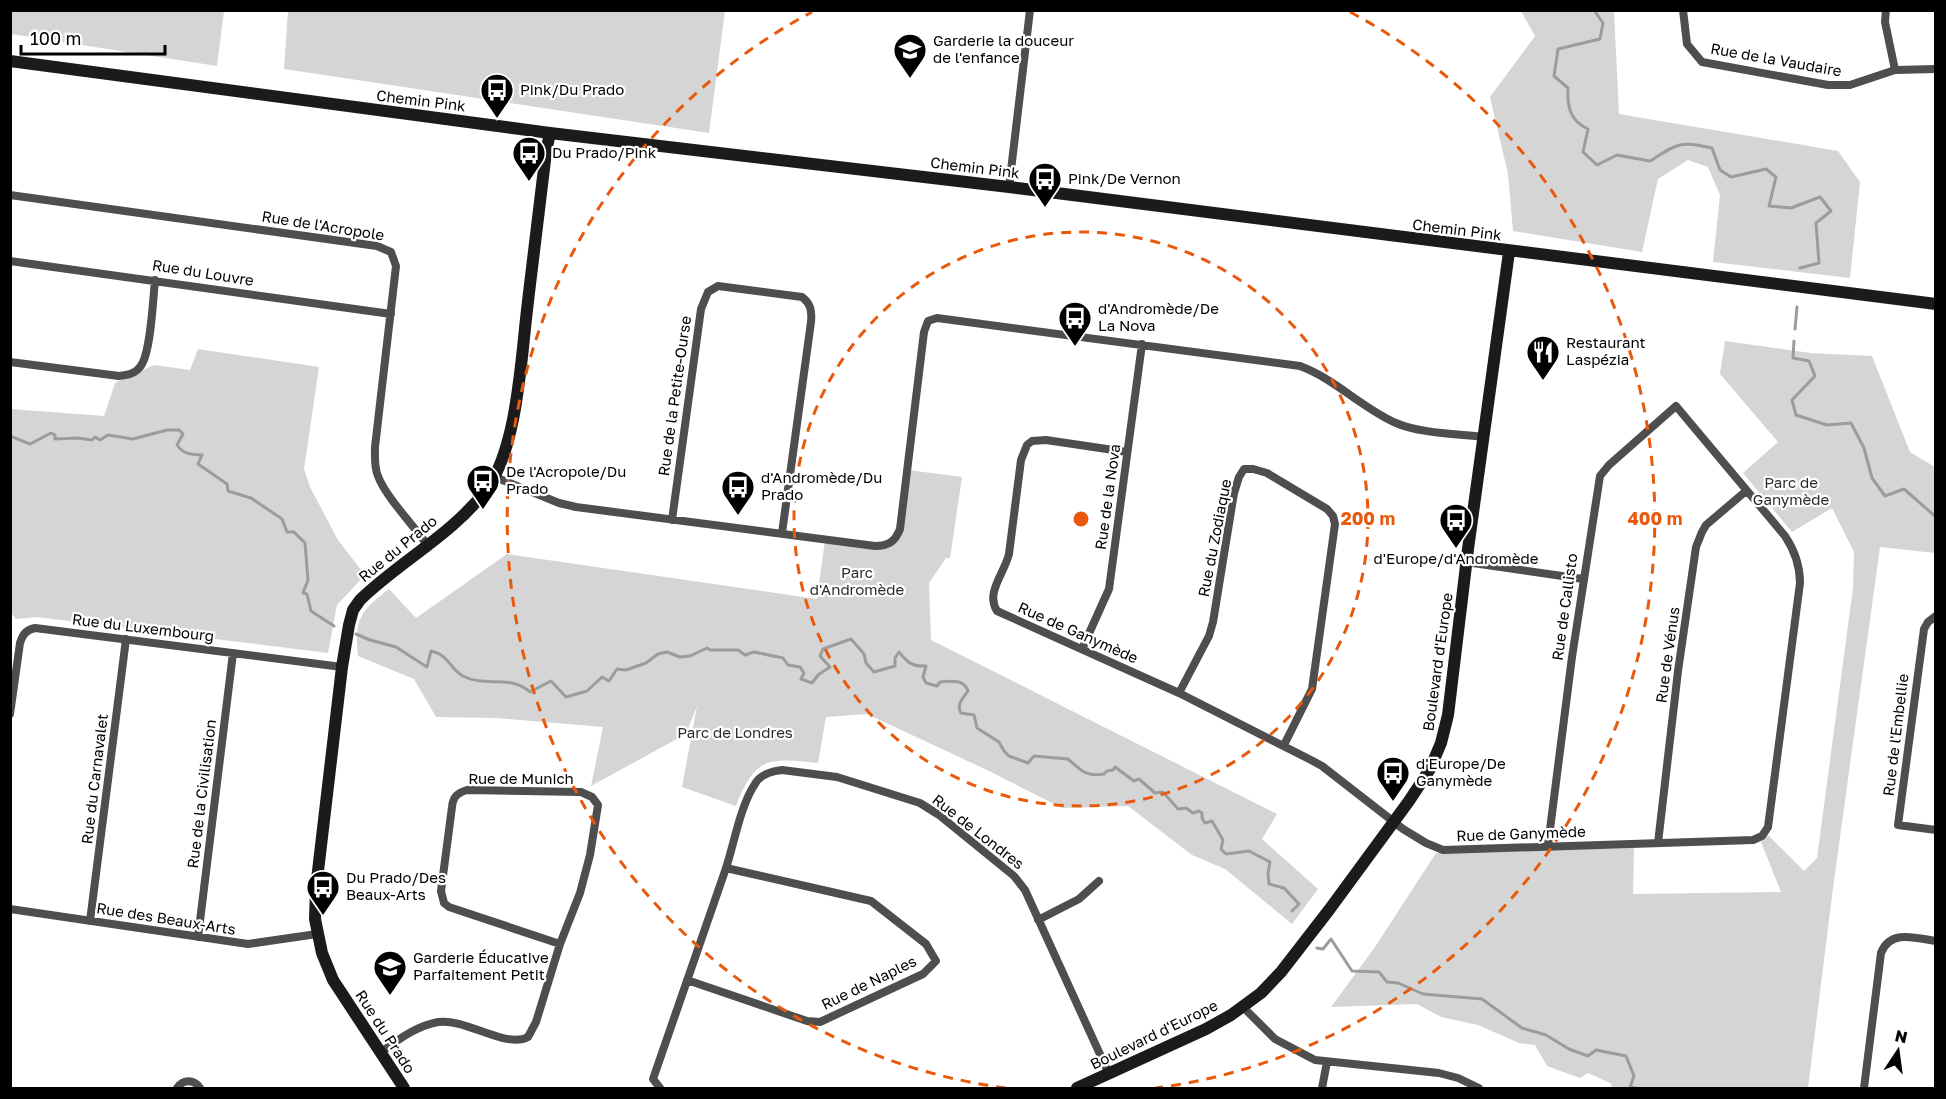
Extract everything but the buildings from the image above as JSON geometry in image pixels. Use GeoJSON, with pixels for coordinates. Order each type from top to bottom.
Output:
{"type":"FeatureCollection","features":[{"type":"Feature","properties":{"kind":"street"},"geometry":{"type":"LineString","coordinates":[[1009,187],[1030,10]]}},
{"type":"Feature","properties":{"kind":"street","name":"Rue de la Vaudaire"},"geometry":{"type":"LineString","coordinates":[[1683,10],[1688,44],[1702,62],[1828,85],[1850,85],[1895,70],[1935,69]]}},
{"type":"Feature","properties":{"kind":"street"},"geometry":{"type":"LineString","coordinates":[[1886,10],[1885,22],[1895,70]]}},
{"type":"Feature","properties":{"kind":"street","name":"Chemin Pink"},"geometry":{"type":"LineString","coordinates":[[10,61],[550,133],[1009,187],[1509,252],[1935,304]]}},
{"type":"Feature","properties":{"kind":"street","name":"Rue du Prado"},"geometry":{"type":"LineString","coordinates":[[404,1089],[333,980],[317,934],[316,888],[342,667],[353,610],[360,600],[429,546],[467,512],[495,477],[502,461],[513,414],[550,133]]}},
{"type":"Feature","properties":{"kind":"street","name":"Rue de l'Acropole"},"geometry":{"type":"LineString","coordinates":[[10,195],[386,248],[394,258],[396,266],[375,447],[375,465],[385,488],[429,546]]}},
{"type":"Feature","properties":{"kind":"street","name":"Boulevard d'Europe"},"geometry":{"type":"LineString","coordinates":[[1077,1089],[1181,1041],[1243,1007],[1271,983],[1409,801],[1430,769],[1446,729],[1466,562],[1509,252]]}},
{"type":"Feature","properties":{"kind":"street","name":"Rue du Louvre"},"geometry":{"type":"LineString","coordinates":[[10,261],[391,314]]}},
{"type":"Feature","properties":{"kind":"street"},"geometry":{"type":"LineString","coordinates":[[10,362],[119,376],[135,372],[141,367],[147,353],[155,280]]}},
{"type":"Feature","properties":{"kind":"street","name":"Rue de la Petite-Ourse"},"geometry":{"type":"LineString","coordinates":[[672,520],[701,309],[708,292],[718,286],[802,297],[811,308],[782,533]]}},
{"type":"Feature","properties":{"kind":"street"},"geometry":{"type":"LineString","coordinates":[[495,477],[569,506],[875,546],[889,544],[898,536],[924,332],[928,321],[937,318],[1300,366],[1318,374],[1396,423],[1412,428],[1483,437]]}},
{"type":"Feature","properties":{"kind":"street","name":"Rue de la Nova"},"geometry":{"type":"LineString","coordinates":[[1082,649],[1109,589],[1142,344]]}},
{"type":"Feature","properties":{"kind":"street","name":"Rue de Ganymède"},"geometry":{"type":"LineString","coordinates":[[1127,452],[1039,440],[1027,446],[1020,460],[1009,554],[993,594],[994,607],[1004,615],[1179,693],[1284,745],[1322,766],[1393,821],[1426,843],[1443,850],[1753,840],[1762,836],[1768,827],[1800,575],[1796,556],[1790,544],[1676,406]]}},
{"type":"Feature","properties":{"kind":"street","name":"Rue de Callisto"},"geometry":{"type":"LineString","coordinates":[[1548,845],[1583,579],[1600,476],[1609,465],[1676,406]]}},
{"type":"Feature","properties":{"kind":"street","name":"Rue du Zodiaque"},"geometry":{"type":"LineString","coordinates":[[1179,693],[1214,622],[1234,494],[1239,477],[1244,470],[1260,470],[1327,509],[1333,516],[1335,524],[1312,689],[1284,745]]}},
{"type":"Feature","properties":{"kind":"street","name":"Rue de Vénus"},"geometry":{"type":"LineString","coordinates":[[1658,843],[1678,671],[1696,548],[1706,525],[1746,491]]}},
{"type":"Feature","properties":{"kind":"street"},"geometry":{"type":"LineString","coordinates":[[1466,562],[1583,579]]}},
{"type":"Feature","properties":{"kind":"street","name":"Rue de l'Embellie"},"geometry":{"type":"LineString","coordinates":[[1935,616],[1924,629],[1898,825],[1935,831]]}},
{"type":"Feature","properties":{"kind":"street","name":"Rue du Luxembourg"},"geometry":{"type":"LineString","coordinates":[[10,714],[23,635],[35,628],[342,667]]}},
{"type":"Feature","properties":{"kind":"street","name":"Rue du Carnavalet"},"geometry":{"type":"LineString","coordinates":[[90,921],[126,639]]}},
{"type":"Feature","properties":{"kind":"street","name":"Rue de la Civilisation"},"geometry":{"type":"LineString","coordinates":[[198,937],[232,653]]}},
{"type":"Feature","properties":{"kind":"street","name":"Rue de Londres"},"geometry":{"type":"LineString","coordinates":[[660,1089],[653,1079],[726,868],[741,816],[760,777],[782,770],[845,779],[911,800],[939,815],[1014,876],[1025,890],[1109,1074]]}},
{"type":"Feature","properties":{"kind":"street","name":"Rue de Munich"},"geometry":{"type":"LineString","coordinates":[[381,1052],[406,1035],[437,1022],[462,1024],[516,1041],[528,1037],[536,1022],[560,944],[580,893],[590,855],[597,812],[592,797],[581,792],[466,790],[460,792],[455,796],[452,807],[441,891],[444,903],[560,944]]}},
{"type":"Feature","properties":{"kind":"street","name":"Rue de Naples"},"geometry":{"type":"LineString","coordinates":[[687,980],[807,1022],[820,1022],[923,974],[936,961],[926,944],[871,901],[726,868]]}},
{"type":"Feature","properties":{"kind":"street"},"geometry":{"type":"LineString","coordinates":[[1038,920],[1079,898],[1099,881]]}},
{"type":"Feature","properties":{"kind":"street","name":"Rue des Beaux-Arts"},"geometry":{"type":"LineString","coordinates":[[10,909],[248,944],[317,934]]}},
{"type":"Feature","properties":{"kind":"street"},"geometry":{"type":"LineString","coordinates":[[1864,1089],[1881,952],[1884,945],[1890,940],[1902,937],[1935,940]]}},
{"type":"Feature","properties":{"kind":"street"},"geometry":{"type":"LineString","coordinates":[[1243,1007],[1275,1039],[1305,1057],[1327,1062],[1439,1073],[1458,1078],[1479,1089]]}},
{"type":"Feature","properties":{"kind":"street"},"geometry":{"type":"LineString","coordinates":[[1322,1089],[1327,1062]]}},
{"type":"Feature","properties":{"kind":"street"},"geometry":{"type":"LineString","coordinates":[[177,1089],[180,1084],[190,1081],[195,1082],[200,1089]]}},
{"type":"Feature","properties":{"kind":"green space"},"geometry":{"type":"Polygon","coordinates":[[[10,11],[224,11],[217,66],[11,34],[10,11]]]}},
{"type":"Feature","properties":{"kind":"green space"},"geometry":{"type":"Polygon","coordinates":[[[288,11],[725,11],[709,133],[284,69],[288,11]]]}},
{"type":"Feature","properties":{"kind":"green space"},"geometry":{"type":"Polygon","coordinates":[[[1521,11],[1614,11],[1619,114],[1838,151],[1860,182],[1850,278],[1713,262],[1720,195],[1708,167],[1688,160],[1658,179],[1642,252],[1513,231],[1508,174],[1490,97],[1535,36],[1521,11]]]}},
{"type":"Feature","properties":{"kind":"green space","name":"Parc de Ganymède"},"geometry":{"type":"Polygon","coordinates":[[[1725,341],[1811,353],[1872,356],[1910,452],[1935,467],[1935,553],[1880,547],[1808,1088],[1613,1088],[1610,1083],[1588,1073],[1580,1078],[1547,1066],[1535,1045],[1519,1043],[1478,1025],[1441,1017],[1417,1004],[1331,1007],[1375,947],[1436,853],[1634,848],[1633,894],[1781,892],[1761,842],[1768,835],[1804,871],[1817,858],[1853,588],[1854,552],[1832,508],[1792,532],[1743,473],[1778,442],[1720,374],[1725,341]]]}},
{"type":"Feature","properties":{"kind":"green space"},"geometry":{"type":"Polygon","coordinates":[[[198,349],[319,367],[304,469],[310,487],[338,540],[365,575],[337,605],[328,653],[37,617],[16,619],[11,613],[11,409],[104,416],[115,383],[154,365],[190,370],[198,349]]]}},
{"type":"Feature","properties":{"kind":"green space"},"geometry":{"type":"Polygon","coordinates":[[[908,470],[962,477],[950,558],[946,558],[929,583],[931,640],[1277,814],[1262,839],[1318,889],[1292,924],[1225,869],[1192,855],[1128,806],[1062,808],[867,714],[826,717],[818,763],[776,761],[766,764],[750,777],[736,806],[682,787],[697,706],[686,734],[591,786],[603,727],[496,718],[436,717],[414,679],[358,656],[357,633],[361,617],[371,604],[389,589],[416,618],[507,554],[817,599],[825,540],[875,546],[894,541],[908,470]]]}},
{"type":"Feature","properties":{"kind":"waterway"},"geometry":{"type":"LineString","coordinates":[[1594,10],[1603,23],[1600,39],[1558,49],[1554,76],[1568,88],[1569,107],[1573,117],[1588,129],[1583,152],[1597,165],[1617,155],[1650,161],[1673,147],[1693,144],[1712,148],[1720,170],[1731,177],[1766,169],[1776,177],[1769,206],[1791,208],[1820,197],[1831,211],[1816,223],[1819,263],[1800,268]]}},
{"type":"Feature","properties":{"kind":"waterway"},"geometry":{"type":"LineString","coordinates":[[1795,329],[1797,307]]}},
{"type":"Feature","properties":{"kind":"waterway"},"geometry":{"type":"LineString","coordinates":[[1794,341],[1793,358],[1809,361],[1815,376],[1792,400],[1796,415],[1827,425],[1851,423],[1864,448],[1872,478],[1885,496],[1904,489],[1936,517]]}},
{"type":"Feature","properties":{"kind":"waterway"},"geometry":{"type":"LineString","coordinates":[[10,436],[30,444],[51,433],[55,435],[55,439],[92,440],[95,437],[100,440],[108,435],[133,439],[167,430],[179,430],[183,434],[177,445],[182,451],[202,455],[198,464],[227,484],[228,491],[251,498],[282,519],[287,532],[294,532],[305,543],[308,580],[303,593],[307,594],[311,611],[334,626]]}},
{"type":"Feature","properties":{"kind":"waterway"},"geometry":{"type":"LineString","coordinates":[[356,634],[396,647],[427,667],[431,651],[442,656],[459,673],[471,679],[506,682],[523,687],[530,692],[551,681],[566,697],[587,691],[602,677],[609,681],[617,669],[626,670],[667,652],[680,657],[690,656],[707,648],[710,650],[738,650],[745,655],[754,652],[783,658],[788,665],[800,667],[804,673],[801,679],[812,683],[818,675],[830,667],[820,656],[823,649],[851,639],[864,654],[866,663],[874,672],[895,666],[895,658],[899,652],[910,663],[926,666],[923,677],[926,683],[937,686],[940,682],[953,681],[963,684],[968,691],[960,704],[961,713],[974,715],[977,728],[999,742],[1009,756],[1028,763],[1034,756],[1068,759],[1084,772],[1092,774],[1104,774],[1115,767],[1134,781],[1139,779],[1155,793],[1163,792],[1178,809],[1186,808],[1193,813],[1199,811],[1205,823],[1212,821],[1223,840],[1221,849],[1226,854],[1249,851],[1270,862],[1269,884],[1284,888],[1299,904],[1292,911]]}},
{"type":"Feature","properties":{"kind":"waterway"},"geometry":{"type":"LineString","coordinates":[[1317,948],[1323,949],[1331,939],[1352,971],[1379,972],[1387,982],[1398,983],[1423,994],[1482,999],[1522,1028],[1546,1035],[1569,1049],[1588,1056],[1596,1050],[1626,1056],[1634,1076],[1630,1087],[1635,1088]]}},
{"type":"Feature","properties":{"kind":"place","name":"Garderie la douceur de l'enfance"},"geometry":{"type":"Point","coordinates":[910,79]}},
{"type":"Feature","properties":{"kind":"place","name":"Pink/Du Prado"},"geometry":{"type":"Point","coordinates":[497,119]}},
{"type":"Feature","properties":{"kind":"place","name":"Du Prado/Pink"},"geometry":{"type":"Point","coordinates":[529,182]}},
{"type":"Feature","properties":{"kind":"place","name":"Pink/De Vernon"},"geometry":{"type":"Point","coordinates":[1045,208]}},
{"type":"Feature","properties":{"kind":"place","name":"d'Andromède/De La Nova"},"geometry":{"type":"Point","coordinates":[1075,347]}},
{"type":"Feature","properties":{"kind":"place","name":"Restaurant Laspézia"},"geometry":{"type":"Point","coordinates":[1543,381]}},
{"type":"Feature","properties":{"kind":"place","name":"De l'Acropole/Du Prado"},"geometry":{"type":"Point","coordinates":[483,510]}},
{"type":"Feature","properties":{"kind":"place","name":"d'Andromède/Du Prado"},"geometry":{"type":"Point","coordinates":[738,516]}},
{"type":"Feature","properties":{"kind":"place","name":"d'Europe/d'Andromède"},"geometry":{"type":"Point","coordinates":[1456,549]}},
{"type":"Feature","properties":{"kind":"place","name":"d'Europe/De Ganymède"},"geometry":{"type":"Point","coordinates":[1393,802]}},
{"type":"Feature","properties":{"kind":"place","name":"Du Prado/Des Beaux-Arts"},"geometry":{"type":"Point","coordinates":[323,916]}},
{"type":"Feature","properties":{"kind":"place","name":"Garderie Éducative Parfaitement Petit"},"geometry":{"type":"Point","coordinates":[390,996]}},
{"type":"Feature","properties":{"kind":"park label","name":"Parc d'Andromède"},"geometry":{"type":"Point","coordinates":[857,582]}},
{"type":"Feature","properties":{"kind":"park label","name":"Parc de Londres"},"geometry":{"type":"Point","coordinates":[735,733]}}]}
